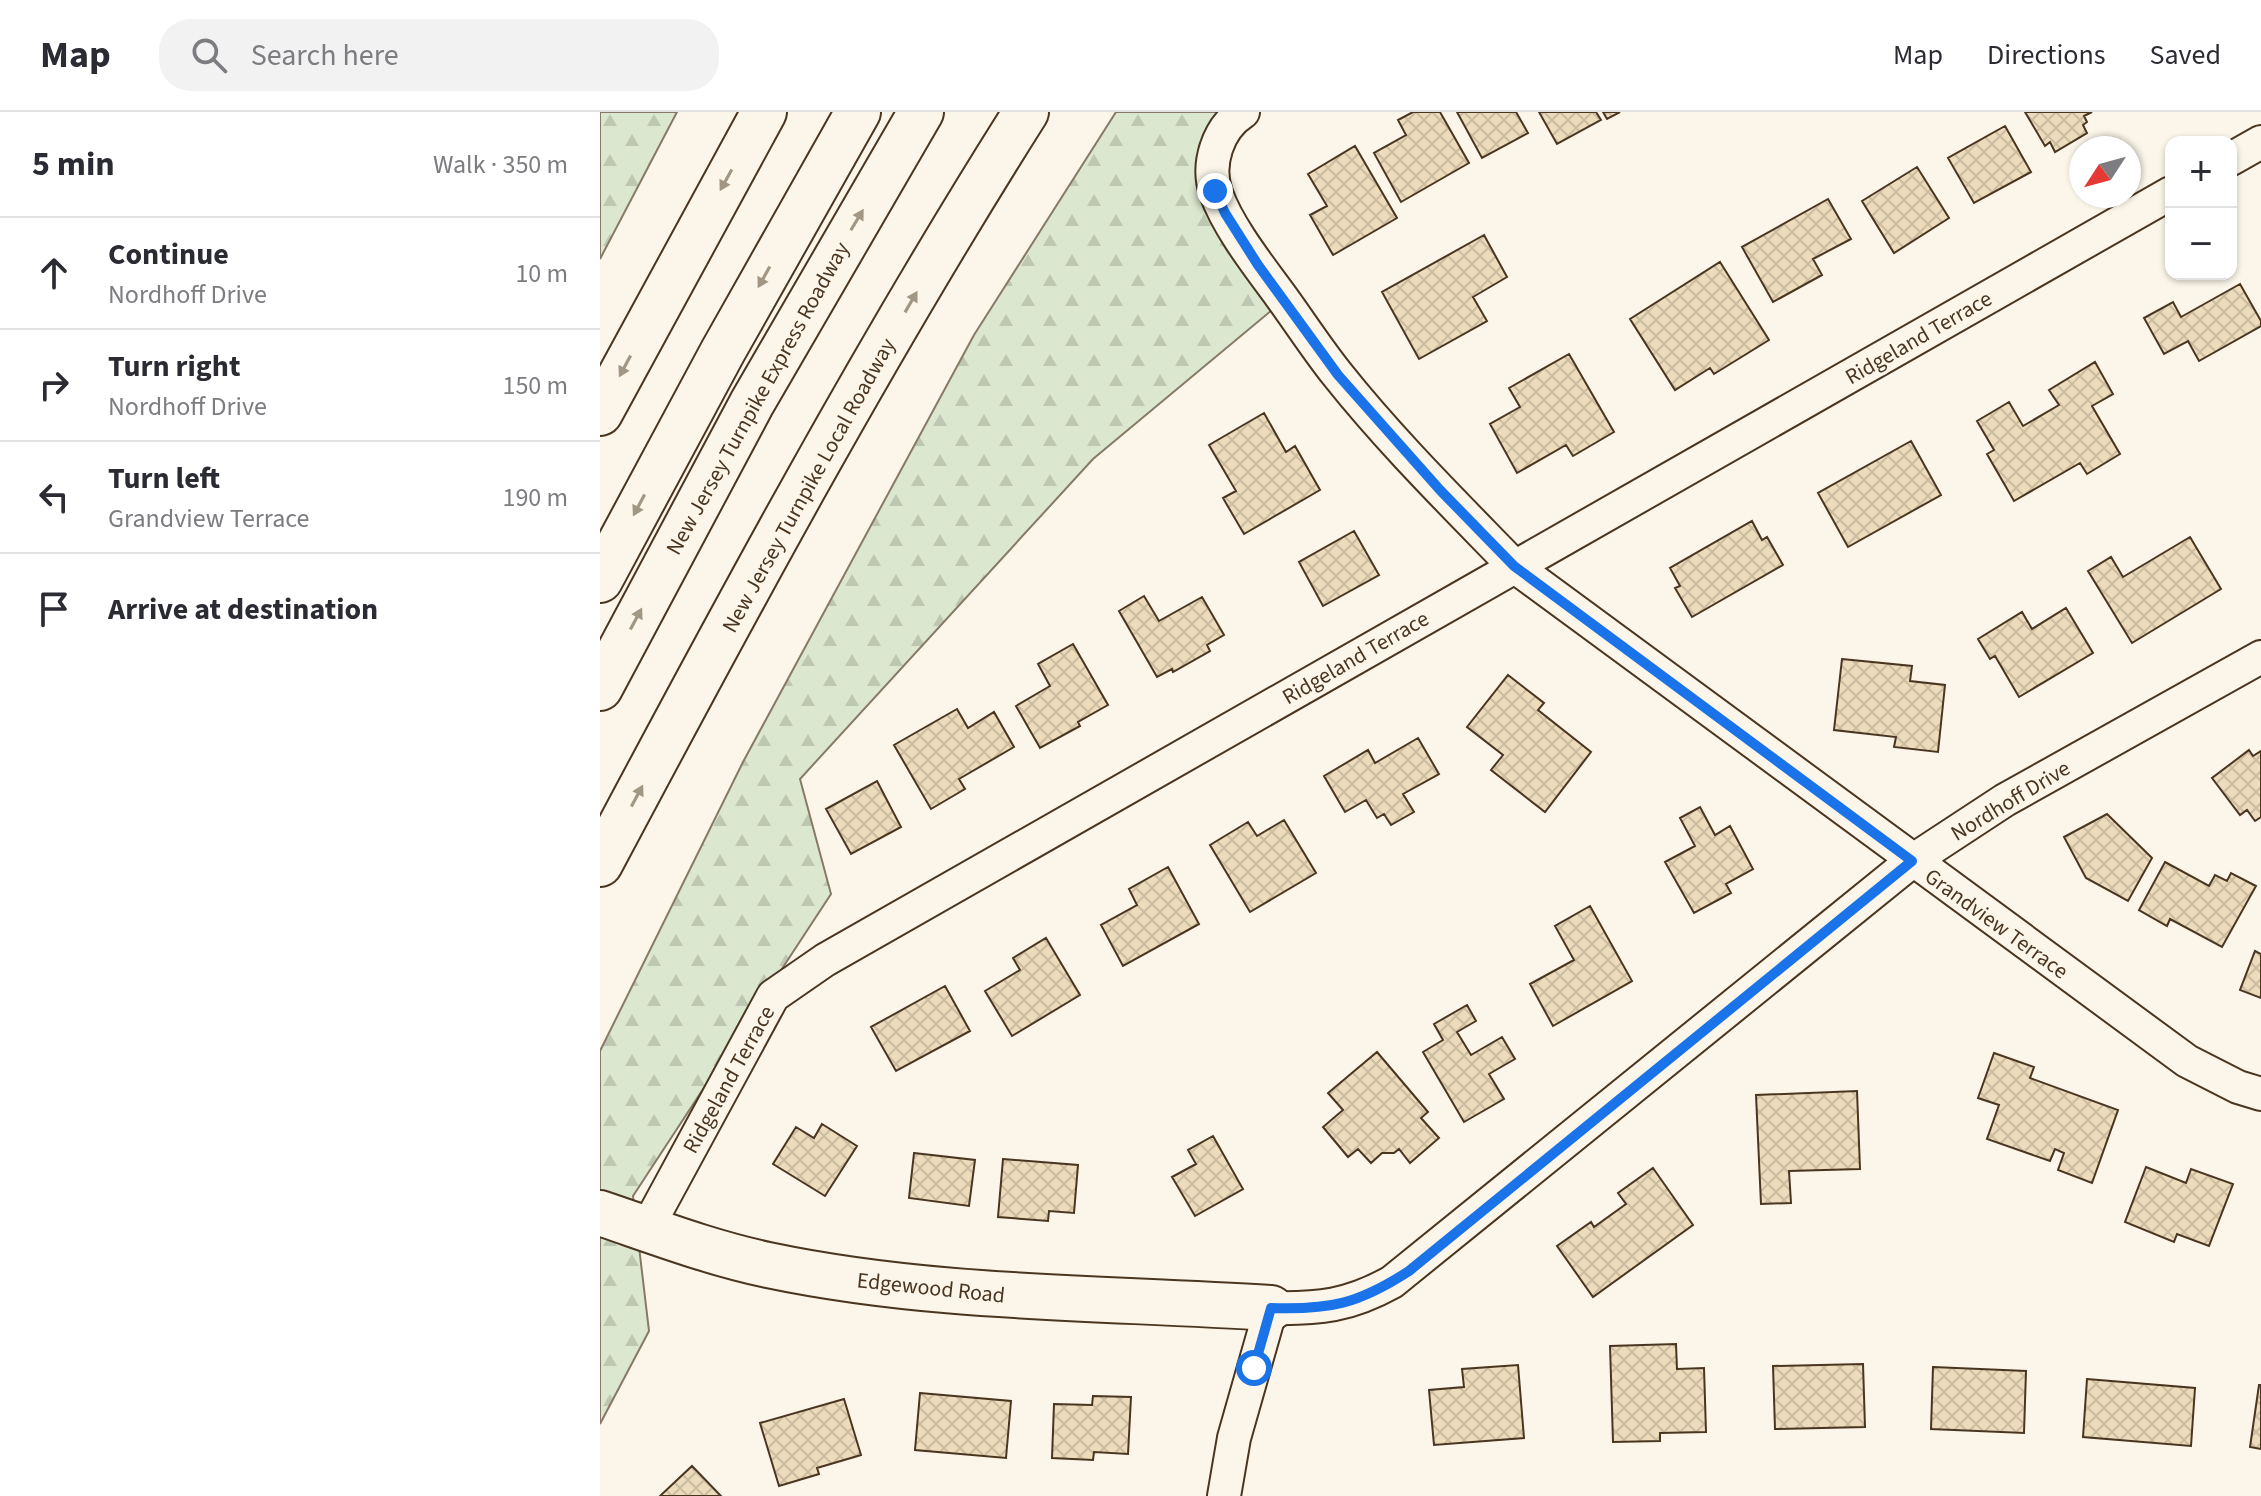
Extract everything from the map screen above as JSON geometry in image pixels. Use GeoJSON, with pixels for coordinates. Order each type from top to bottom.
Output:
{"type":"FeatureCollection","features":[{"type":"Feature","properties":{"kind":"main road"},"geometry":{"type":"LineString","coordinates":[[600,413],[764,112]]}},
{"type":"Feature","properties":{"kind":"main road"},"geometry":{"type":"LineString","coordinates":[[600,580],[723,351],[858,112]]}},
{"type":"Feature","properties":{"kind":"main road","name":"New Jersey Turnpike Express Roadway"},"geometry":{"type":"LineString","coordinates":[[600,688],[752,403],[921,112]]}},
{"type":"Feature","properties":{"kind":"main road","name":"New Jersey Turnpike Local Roadway"},"geometry":{"type":"LineString","coordinates":[[600,864],[810,478],[1026,112]]}},
{"type":"Feature","properties":{"kind":"main road","name":"Edgewood Road"},"geometry":{"type":"LineString","coordinates":[[600,1213],[646,1230],[768,1265],[882,1282],[1052,1299],[1185,1302],[1271,1308]]}},
{"type":"Feature","properties":{"kind":"street","name":"Grandview Terrace"},"geometry":{"type":"LineString","coordinates":[[1243,112],[1235,117],[1218,141],[1212,167],[1215,191],[1225,213],[1258,265],[1338,375],[1440,490],[1514,566],[2187,1061],[2238,1087],[2261,1094]]}},
{"type":"Feature","properties":{"kind":"street"},"geometry":{"type":"LineString","coordinates":[[2237,156],[2261,142]]}},
{"type":"Feature","properties":{"kind":"street","name":"Ridgeland Terrace"},"geometry":{"type":"LineString","coordinates":[[646,1230],[773,996],[825,960],[2165,196]]}},
{"type":"Feature","properties":{"kind":"street","name":"Nordhoff Drive"},"geometry":{"type":"LineString","coordinates":[[1271,1308],[1330,1307],[1372,1293],[1409,1271],[1912,861],[2005,800],[2261,657]]}},
{"type":"Feature","properties":{"kind":"street"},"geometry":{"type":"LineString","coordinates":[[1224,1496],[1234,1438],[1271,1308]]}},
{"type":"Feature","properties":{"kind":"green space"},"geometry":{"type":"Polygon","coordinates":[[[600,112],[677,112],[600,259],[600,112]]]}},
{"type":"Feature","properties":{"kind":"green space"},"geometry":{"type":"Polygon","coordinates":[[[1116,112],[1243,112],[1212,167],[1284,300],[1093,459],[800,779],[831,894],[633,1196],[649,1331],[600,1424],[600,1051],[743,762],[974,335],[1116,112]]]}},
{"type":"Feature","properties":{"kind":"building"},"geometry":{"type":"Polygon","coordinates":[[[1413,112],[1440,112],[1469,163],[1401,202],[1374,153],[1406,135],[1398,120],[1413,112]]]}},
{"type":"Feature","properties":{"kind":"building"},"geometry":{"type":"Polygon","coordinates":[[[1457,112],[1516,112],[1528,133],[1482,158],[1457,112]]]}},
{"type":"Feature","properties":{"kind":"building"},"geometry":{"type":"Polygon","coordinates":[[[1539,112],[1596,112],[1601,120],[1557,144],[1539,112]]]}},
{"type":"Feature","properties":{"kind":"building"},"geometry":{"type":"Polygon","coordinates":[[[1603,112],[1620,112],[1607,119],[1603,112]]]}},
{"type":"Feature","properties":{"kind":"building"},"geometry":{"type":"Polygon","coordinates":[[[2025,112],[2092,112],[2084,116],[2087,122],[2083,125],[2087,133],[2069,136],[2069,144],[2055,152],[2050,142],[2045,146],[2025,112]]]}},
{"type":"Feature","properties":{"kind":"building"},"geometry":{"type":"Polygon","coordinates":[[[2005,126],[2031,172],[1974,203],[1948,158],[2005,126]]]}},
{"type":"Feature","properties":{"kind":"building"},"geometry":{"type":"Polygon","coordinates":[[[1355,146],[1397,218],[1333,255],[1310,215],[1327,206],[1308,174],[1355,146]]]}},
{"type":"Feature","properties":{"kind":"building"},"geometry":{"type":"Polygon","coordinates":[[[1917,167],[1949,218],[1894,253],[1862,201],[1917,167]]]}},
{"type":"Feature","properties":{"kind":"building"},"geometry":{"type":"Polygon","coordinates":[[[1828,199],[1851,239],[1813,259],[1822,275],[1773,302],[1742,247],[1828,199]]]}},
{"type":"Feature","properties":{"kind":"building"},"geometry":{"type":"Polygon","coordinates":[[[1484,235],[1507,277],[1473,297],[1487,321],[1419,359],[1382,292],[1484,235]]]}},
{"type":"Feature","properties":{"kind":"building"},"geometry":{"type":"Polygon","coordinates":[[[1720,262],[1769,340],[1714,374],[1710,368],[1675,390],[1630,319],[1720,262]]]}},
{"type":"Feature","properties":{"kind":"building"},"geometry":{"type":"Polygon","coordinates":[[[2240,284],[2261,326],[2199,361],[2188,341],[2164,354],[2144,318],[2173,302],[2181,317],[2240,284]]]}},
{"type":"Feature","properties":{"kind":"building"},"geometry":{"type":"Polygon","coordinates":[[[1569,354],[1614,432],[1573,456],[1566,445],[1517,473],[1490,424],[1520,407],[1509,388],[1569,354]]]}},
{"type":"Feature","properties":{"kind":"building"},"geometry":{"type":"Polygon","coordinates":[[[2095,362],[2113,394],[2092,406],[2120,454],[2087,474],[2080,463],[2014,501],[1987,454],[1994,450],[1977,421],[2009,402],[2023,426],[2059,405],[2049,390],[2095,362]]]}},
{"type":"Feature","properties":{"kind":"building"},"geometry":{"type":"Polygon","coordinates":[[[1264,413],[1286,452],[1295,446],[1320,490],[1244,534],[1223,498],[1236,491],[1209,445],[1264,413]]]}},
{"type":"Feature","properties":{"kind":"building"},"geometry":{"type":"Polygon","coordinates":[[[1911,441],[1941,495],[1848,547],[1818,493],[1911,441]]]}},
{"type":"Feature","properties":{"kind":"building"},"geometry":{"type":"Polygon","coordinates":[[[1752,521],[1762,540],[1767,537],[1783,565],[1692,617],[1675,588],[1680,586],[1670,568],[1752,521]]]}},
{"type":"Feature","properties":{"kind":"building"},"geometry":{"type":"Polygon","coordinates":[[[1354,531],[1379,575],[1323,606],[1299,562],[1354,531]]]}},
{"type":"Feature","properties":{"kind":"building"},"geometry":{"type":"Polygon","coordinates":[[[2190,537],[2221,589],[2132,643],[2088,571],[2111,557],[2123,577],[2190,537]]]}},
{"type":"Feature","properties":{"kind":"building"},"geometry":{"type":"Polygon","coordinates":[[[1144,596],[1159,621],[1202,597],[1224,635],[1207,645],[1210,651],[1173,672],[1172,669],[1157,677],[1119,611],[1144,596]]]}},
{"type":"Feature","properties":{"kind":"building"},"geometry":{"type":"Polygon","coordinates":[[[2066,608],[2093,653],[2019,697],[1995,656],[1990,659],[1978,639],[2022,612],[2032,629],[2066,608]]]}},
{"type":"Feature","properties":{"kind":"building"},"geometry":{"type":"Polygon","coordinates":[[[1073,644],[1108,705],[1078,722],[1080,726],[1040,748],[1016,706],[1050,686],[1038,664],[1073,644]]]}},
{"type":"Feature","properties":{"kind":"building"},"geometry":{"type":"Polygon","coordinates":[[[1842,659],[1912,666],[1910,681],[1945,685],[1938,752],[1894,747],[1896,737],[1834,730],[1842,659]]]}},
{"type":"Feature","properties":{"kind":"building"},"geometry":{"type":"Polygon","coordinates":[[[1508,675],[1544,703],[1538,710],[1591,752],[1545,812],[1491,770],[1503,755],[1467,727],[1508,675]]]}},
{"type":"Feature","properties":{"kind":"building"},"geometry":{"type":"Polygon","coordinates":[[[957,709],[968,728],[994,712],[1014,747],[959,779],[965,789],[931,809],[894,745],[957,709]]]}},
{"type":"Feature","properties":{"kind":"building"},"geometry":{"type":"Polygon","coordinates":[[[1418,738],[1439,774],[1403,794],[1414,812],[1391,825],[1384,814],[1377,818],[1366,800],[1345,812],[1324,776],[1368,750],[1375,763],[1418,738]]]}},
{"type":"Feature","properties":{"kind":"building"},"geometry":{"type":"Polygon","coordinates":[[[2249,750],[2253,756],[2261,751],[2261,817],[2255,821],[2247,810],[2240,815],[2212,778],[2249,750]]]}},
{"type":"Feature","properties":{"kind":"building"},"geometry":{"type":"Polygon","coordinates":[[[877,781],[901,827],[851,854],[826,809],[877,781]]]}},
{"type":"Feature","properties":{"kind":"building"},"geometry":{"type":"Polygon","coordinates":[[[1700,807],[1715,835],[1730,826],[1753,869],[1726,884],[1731,893],[1694,913],[1665,862],[1695,846],[1680,818],[1700,807]]]}},
{"type":"Feature","properties":{"kind":"building"},"geometry":{"type":"Polygon","coordinates":[[[2107,814],[2152,858],[2128,901],[2086,878],[2064,837],[2107,814]]]}},
{"type":"Feature","properties":{"kind":"building"},"geometry":{"type":"Polygon","coordinates":[[[1284,820],[1316,873],[1250,912],[1210,845],[1248,822],[1257,836],[1284,820]]]}},
{"type":"Feature","properties":{"kind":"building"},"geometry":{"type":"Polygon","coordinates":[[[2165,862],[2209,886],[2215,875],[2227,881],[2231,873],[2256,886],[2222,947],[2170,919],[2167,926],[2139,910],[2165,862]]]}},
{"type":"Feature","properties":{"kind":"building"},"geometry":{"type":"Polygon","coordinates":[[[1168,867],[1199,924],[1123,966],[1101,925],[1137,905],[1129,889],[1168,867]]]}},
{"type":"Feature","properties":{"kind":"building"},"geometry":{"type":"Polygon","coordinates":[[[1590,906],[1632,981],[1553,1026],[1530,984],[1574,960],[1555,926],[1590,906]]]}},
{"type":"Feature","properties":{"kind":"building"},"geometry":{"type":"Polygon","coordinates":[[[1046,938],[1080,995],[1012,1036],[985,991],[1020,970],[1013,958],[1046,938]]]}},
{"type":"Feature","properties":{"kind":"building"},"geometry":{"type":"Polygon","coordinates":[[[2255,951],[2261,954],[2261,998],[2240,990],[2255,951]]]}},
{"type":"Feature","properties":{"kind":"building"},"geometry":{"type":"Polygon","coordinates":[[[945,986],[970,1031],[896,1071],[871,1027],[945,986]]]}},
{"type":"Feature","properties":{"kind":"building"},"geometry":{"type":"Polygon","coordinates":[[[1467,1005],[1476,1021],[1457,1032],[1471,1055],[1502,1037],[1515,1059],[1489,1074],[1504,1099],[1464,1122],[1423,1052],[1443,1040],[1434,1024],[1467,1005]]]}},
{"type":"Feature","properties":{"kind":"building"},"geometry":{"type":"Polygon","coordinates":[[[1377,1052],[1428,1112],[1421,1118],[1439,1138],[1410,1163],[1399,1149],[1394,1153],[1382,1153],[1371,1163],[1358,1149],[1348,1157],[1323,1127],[1343,1110],[1328,1093],[1377,1052]]]}},
{"type":"Feature","properties":{"kind":"building"},"geometry":{"type":"Polygon","coordinates":[[[1994,1053],[2034,1067],[2030,1078],[2118,1110],[2092,1183],[2058,1170],[2064,1153],[2055,1149],[2050,1161],[1987,1139],[1999,1105],[1978,1098],[1994,1053]]]}},
{"type":"Feature","properties":{"kind":"building"},"geometry":{"type":"Polygon","coordinates":[[[1857,1091],[1860,1169],[1789,1171],[1791,1203],[1761,1204],[1756,1095],[1857,1091]]]}},
{"type":"Feature","properties":{"kind":"building"},"geometry":{"type":"Polygon","coordinates":[[[822,1124],[857,1146],[825,1196],[773,1164],[796,1127],[814,1138],[822,1124]]]}},
{"type":"Feature","properties":{"kind":"building"},"geometry":{"type":"Polygon","coordinates":[[[1213,1136],[1243,1189],[1195,1216],[1172,1177],[1196,1164],[1188,1150],[1213,1136]]]}},
{"type":"Feature","properties":{"kind":"building"},"geometry":{"type":"Polygon","coordinates":[[[914,1153],[975,1160],[969,1206],[909,1198],[914,1153]]]}},
{"type":"Feature","properties":{"kind":"building"},"geometry":{"type":"Polygon","coordinates":[[[1003,1159],[1078,1165],[1074,1213],[1049,1211],[1048,1221],[998,1217],[1003,1159]]]}},
{"type":"Feature","properties":{"kind":"building"},"geometry":{"type":"Polygon","coordinates":[[[2146,1167],[2186,1183],[2191,1169],[2233,1184],[2209,1246],[2177,1234],[2174,1242],[2125,1222],[2146,1167]]]}},
{"type":"Feature","properties":{"kind":"building"},"geometry":{"type":"Polygon","coordinates":[[[1653,1168],[1693,1225],[1593,1297],[1557,1246],[1591,1222],[1594,1227],[1626,1204],[1618,1193],[1653,1168]]]}},
{"type":"Feature","properties":{"kind":"building"},"geometry":{"type":"Polygon","coordinates":[[[1676,1344],[1677,1369],[1704,1368],[1706,1432],[1660,1433],[1660,1441],[1613,1442],[1610,1346],[1676,1344]]]}},
{"type":"Feature","properties":{"kind":"building"},"geometry":{"type":"Polygon","coordinates":[[[1863,1364],[1865,1427],[1775,1429],[1773,1366],[1863,1364]]]}},
{"type":"Feature","properties":{"kind":"building"},"geometry":{"type":"Polygon","coordinates":[[[1518,1365],[1524,1438],[1434,1445],[1429,1390],[1464,1387],[1462,1369],[1518,1365]]]}},
{"type":"Feature","properties":{"kind":"building"},"geometry":{"type":"Polygon","coordinates":[[[1933,1367],[2026,1371],[2024,1433],[1931,1429],[1933,1367]]]}},
{"type":"Feature","properties":{"kind":"building"},"geometry":{"type":"Polygon","coordinates":[[[2087,1379],[2195,1388],[2191,1446],[2083,1437],[2087,1379]]]}},
{"type":"Feature","properties":{"kind":"building"},"geometry":{"type":"Polygon","coordinates":[[[2261,1385],[2261,1449],[2250,1447],[2261,1385]]]}},
{"type":"Feature","properties":{"kind":"building"},"geometry":{"type":"Polygon","coordinates":[[[920,1393],[1011,1401],[1006,1458],[915,1450],[920,1393]]]}},
{"type":"Feature","properties":{"kind":"building"},"geometry":{"type":"Polygon","coordinates":[[[1093,1396],[1131,1397],[1128,1454],[1094,1452],[1093,1460],[1052,1458],[1054,1404],[1092,1405],[1093,1396]]]}},
{"type":"Feature","properties":{"kind":"building"},"geometry":{"type":"Polygon","coordinates":[[[844,1399],[861,1455],[817,1468],[819,1474],[779,1486],[760,1423],[844,1399]]]}},
{"type":"Feature","properties":{"kind":"building"},"geometry":{"type":"Polygon","coordinates":[[[692,1466],[721,1496],[660,1496],[692,1466]]]}},
{"type":"Feature","properties":{"kind":"route"},"geometry":{"type":"LineString","coordinates":[[1215,191],[1225,213],[1258,265],[1338,375],[1440,490],[1514,566],[1912,861],[1409,1271],[1372,1293],[1330,1307],[1271,1308],[1254,1368]]}}]}
